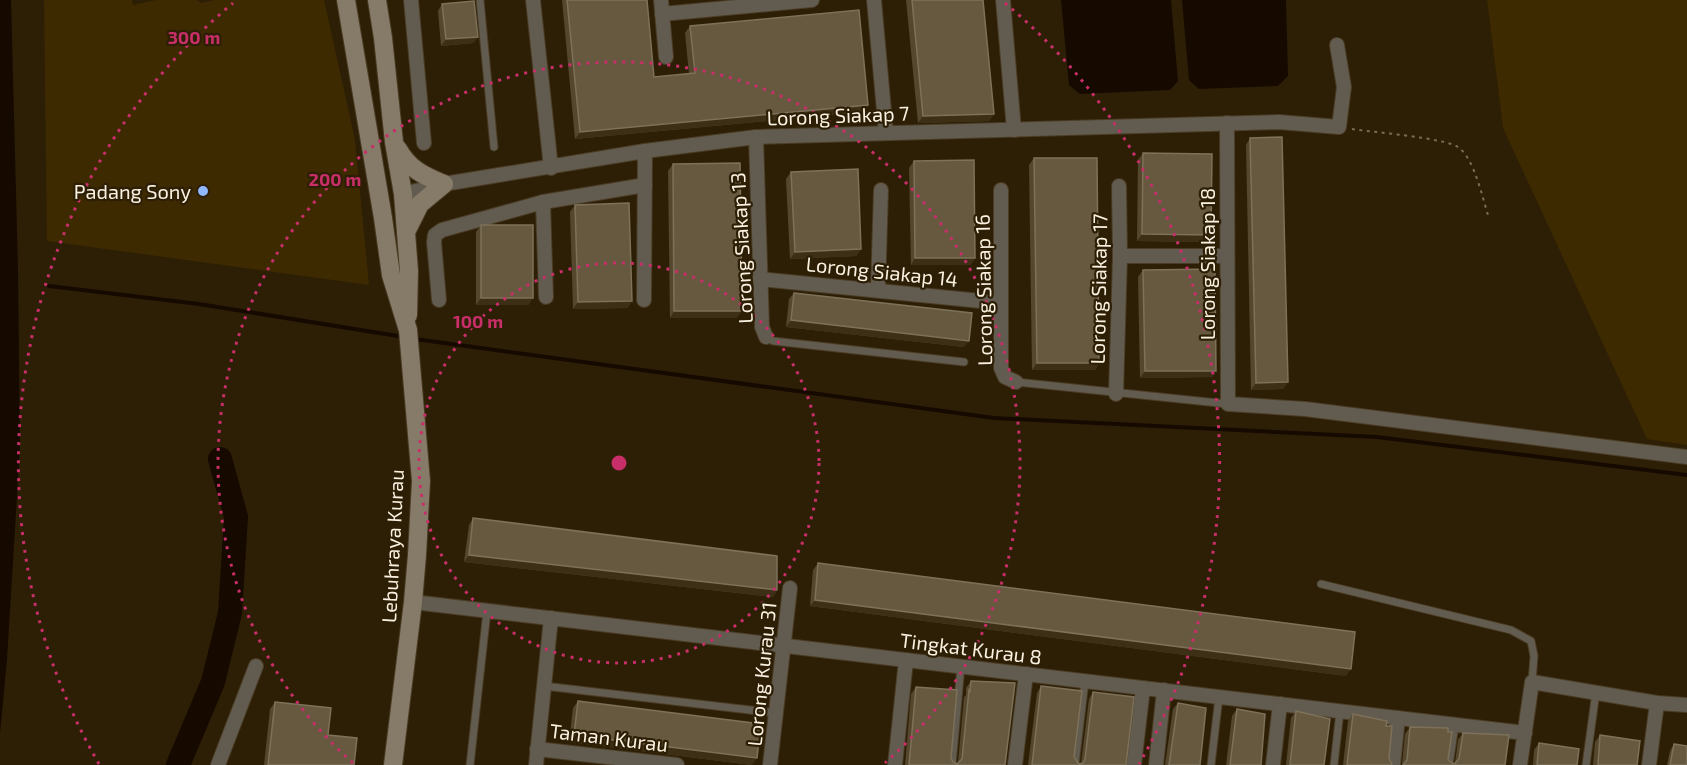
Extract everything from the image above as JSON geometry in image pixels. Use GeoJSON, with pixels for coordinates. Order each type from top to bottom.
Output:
{"type":"FeatureCollection","features":[{"type":"Feature","properties":{"kind":"street","name":"Lebuhraya Kurau"},"geometry":{"type":"LineString","coordinates":[[346,0],[391,275],[408,329]]}},
{"type":"Feature","properties":{"kind":"street","name":"Lebuhraya Kurau"},"geometry":{"type":"LineString","coordinates":[[377,0],[394,142],[403,194],[409,272],[408,329],[421,481],[413,602],[393,765]]}},
{"type":"Feature","properties":{"kind":"street"},"geometry":{"type":"LineString","coordinates":[[411,0],[424,143]]}},
{"type":"Feature","properties":{"kind":"street"},"geometry":{"type":"LineString","coordinates":[[533,0],[551,168]]}},
{"type":"Feature","properties":{"kind":"street"},"geometry":{"type":"LineString","coordinates":[[666,57],[662,7],[813,0]]}},
{"type":"Feature","properties":{"kind":"street"},"geometry":{"type":"LineString","coordinates":[[874,0],[886,133]]}},
{"type":"Feature","properties":{"kind":"street"},"geometry":{"type":"LineString","coordinates":[[1003,0],[1014,130]]}},
{"type":"Feature","properties":{"kind":"street"},"geometry":{"type":"LineString","coordinates":[[353,43],[359,52],[366,54],[378,50],[383,38]]}},
{"type":"Feature","properties":{"kind":"street"},"geometry":{"type":"LineString","coordinates":[[1337,45],[1344,87],[1339,127]]}},
{"type":"Feature","properties":{"kind":"street"},"geometry":{"type":"LineString","coordinates":[[363,105],[374,120],[382,138],[389,182],[403,194]]}},
{"type":"Feature","properties":{"kind":"street","name":"Lorong Siakap 7"},"geometry":{"type":"LineString","coordinates":[[403,194],[444,183],[551,168],[645,151],[756,137],[1279,122],[1339,127]]}},
{"type":"Feature","properties":{"kind":"street","name":"Lorong Siakap 18"},"geometry":{"type":"LineString","coordinates":[[1227,123],[1228,404]]}},
{"type":"Feature","properties":{"kind":"street","name":"Lorong Siakap 13"},"geometry":{"type":"LineString","coordinates":[[756,137],[759,279],[762,327],[766,337]]}},
{"type":"Feature","properties":{"kind":"street"},"geometry":{"type":"LineString","coordinates":[[394,142],[403,159],[413,169],[444,183],[420,204],[406,231]]}},
{"type":"Feature","properties":{"kind":"street"},"geometry":{"type":"LineString","coordinates":[[644,300],[645,151]]}},
{"type":"Feature","properties":{"kind":"street"},"geometry":{"type":"LineString","coordinates":[[439,300],[435,236],[442,230],[543,202],[645,185]]}},
{"type":"Feature","properties":{"kind":"street","name":"Lorong Siakap 17"},"geometry":{"type":"LineString","coordinates":[[1116,394],[1120,256],[1119,186]]}},
{"type":"Feature","properties":{"kind":"street"},"geometry":{"type":"LineString","coordinates":[[878,290],[881,190]]}},
{"type":"Feature","properties":{"kind":"street","name":"Lorong Siakap 16"},"geometry":{"type":"LineString","coordinates":[[1001,190],[1001,368],[1005,377],[1016,382]]}},
{"type":"Feature","properties":{"kind":"street"},"geometry":{"type":"LineString","coordinates":[[543,202],[546,297]]}},
{"type":"Feature","properties":{"kind":"street"},"geometry":{"type":"LineString","coordinates":[[1120,256],[1226,256]]}},
{"type":"Feature","properties":{"kind":"street","name":"Lorong Siakap 14"},"geometry":{"type":"LineString","coordinates":[[759,279],[1001,303]]}},
{"type":"Feature","properties":{"kind":"street"},"geometry":{"type":"LineString","coordinates":[[1228,404],[1305,409],[1687,457]]}},
{"type":"Feature","properties":{"kind":"street","name":"Lorong Kurau 31"},"geometry":{"type":"LineString","coordinates":[[770,765],[790,588]]}},
{"type":"Feature","properties":{"kind":"street","name":"Tingkat Kurau 8"},"geometry":{"type":"LineString","coordinates":[[413,602],[1525,733]]}},
{"type":"Feature","properties":{"kind":"street"},"geometry":{"type":"LineString","coordinates":[[536,765],[551,618]]}},
{"type":"Feature","properties":{"kind":"street"},"geometry":{"type":"LineString","coordinates":[[895,765],[906,660]]}},
{"type":"Feature","properties":{"kind":"street"},"geometry":{"type":"LineString","coordinates":[[218,765],[256,666]]}},
{"type":"Feature","properties":{"kind":"street"},"geometry":{"type":"LineString","coordinates":[[1015,765],[1026,674]]}},
{"type":"Feature","properties":{"kind":"street"},"geometry":{"type":"LineString","coordinates":[[1520,765],[1532,682],[1657,703],[1687,705]]}},
{"type":"Feature","properties":{"kind":"street"},"geometry":{"type":"LineString","coordinates":[[1134,765],[1143,688]]}},
{"type":"Feature","properties":{"kind":"street"},"geometry":{"type":"LineString","coordinates":[[1156,765],[1164,690]]}},
{"type":"Feature","properties":{"kind":"street"},"geometry":{"type":"LineString","coordinates":[[1649,765],[1657,703]]}},
{"type":"Feature","properties":{"kind":"street"},"geometry":{"type":"LineString","coordinates":[[1273,765],[1280,704]]}},
{"type":"Feature","properties":{"kind":"street"},"geometry":{"type":"LineString","coordinates":[[1393,765],[1398,718]]}},
{"type":"Feature","properties":{"kind":"street","name":"Taman Kurau"},"geometry":{"type":"LineString","coordinates":[[537,748],[677,765]]}},
{"type":"Feature","properties":{"kind":"lane"},"geometry":{"type":"LineString","coordinates":[[480,0],[494,147]]}},
{"type":"Feature","properties":{"kind":"lane","name":"Lorong Siakap 13"},"geometry":{"type":"LineString","coordinates":[[766,337],[773,341],[964,362]]}},
{"type":"Feature","properties":{"kind":"lane"},"geometry":{"type":"LineString","coordinates":[[1016,382],[1228,404]]}},
{"type":"Feature","properties":{"kind":"lane"},"geometry":{"type":"LineString","coordinates":[[1321,584],[1511,630],[1531,641],[1534,656],[1532,682]]}},
{"type":"Feature","properties":{"kind":"lane"},"geometry":{"type":"LineString","coordinates":[[470,765],[487,611]]}},
{"type":"Feature","properties":{"kind":"lane"},"geometry":{"type":"LineString","coordinates":[[952,765],[961,666]]}},
{"type":"Feature","properties":{"kind":"lane"},"geometry":{"type":"LineString","coordinates":[[1075,765],[1085,681]]}},
{"type":"Feature","properties":{"kind":"lane"},"geometry":{"type":"LineString","coordinates":[[544,686],[776,713]]}},
{"type":"Feature","properties":{"kind":"lane"},"geometry":{"type":"LineString","coordinates":[[1586,765],[1596,692]]}},
{"type":"Feature","properties":{"kind":"lane"},"geometry":{"type":"LineString","coordinates":[[1211,765],[1219,697]]}},
{"type":"Feature","properties":{"kind":"lane"},"geometry":{"type":"LineString","coordinates":[[1334,765],[1341,711]]}},
{"type":"Feature","properties":{"kind":"lane"},"geometry":{"type":"LineString","coordinates":[[1449,765],[1455,724]]}},
{"type":"Feature","properties":{"kind":"path"},"geometry":{"type":"LineString","coordinates":[[1339,127],[1441,142],[1458,147],[1472,165],[1488,215]]}},
{"type":"Feature","properties":{"kind":"shaded area"},"geometry":{"type":"Polygon","coordinates":[[[0,0],[11,0],[20,448],[0,734],[0,0]]]}},
{"type":"Feature","properties":{"kind":"shaded area","name":"Padang Sony"},"geometry":{"type":"Polygon","coordinates":[[[44,0],[132,0],[133,5],[156,0],[196,0],[202,3],[214,0],[324,0],[355,140],[369,285],[47,241],[44,0]]]}},
{"type":"Feature","properties":{"kind":"shaded area"},"geometry":{"type":"Polygon","coordinates":[[[1061,0],[1171,0],[1178,81],[1170,90],[1080,94],[1069,85],[1061,0]]]}},
{"type":"Feature","properties":{"kind":"shaded area"},"geometry":{"type":"Polygon","coordinates":[[[1182,0],[1286,0],[1288,76],[1278,86],[1199,89],[1189,80],[1182,0]]]}},
{"type":"Feature","properties":{"kind":"shaded area"},"geometry":{"type":"Polygon","coordinates":[[[1487,0],[1687,0],[1687,445],[1647,439],[1503,128],[1487,0]]]}},
{"type":"Feature","properties":{"kind":"building"},"geometry":{"type":"Polygon","coordinates":[[[567,0],[647,0],[654,77],[695,73],[690,26],[859,10],[868,105],[580,132],[567,0]]]}},
{"type":"Feature","properties":{"kind":"building"},"geometry":{"type":"Polygon","coordinates":[[[912,0],[983,0],[994,114],[923,116],[912,0]]]}},
{"type":"Feature","properties":{"kind":"building"},"geometry":{"type":"Polygon","coordinates":[[[474,1],[478,37],[446,39],[442,4],[474,1]]]}},
{"type":"Feature","properties":{"kind":"building"},"geometry":{"type":"Polygon","coordinates":[[[1282,137],[1288,382],[1256,383],[1250,138],[1282,137]]]}},
{"type":"Feature","properties":{"kind":"building"},"geometry":{"type":"Polygon","coordinates":[[[1143,153],[1212,154],[1211,235],[1142,234],[1143,153]]]}},
{"type":"Feature","properties":{"kind":"building"},"geometry":{"type":"Polygon","coordinates":[[[1034,158],[1097,158],[1099,363],[1037,363],[1034,158]]]}},
{"type":"Feature","properties":{"kind":"building"},"geometry":{"type":"Polygon","coordinates":[[[974,160],[975,258],[915,258],[914,161],[974,160]]]}},
{"type":"Feature","properties":{"kind":"building"},"geometry":{"type":"Polygon","coordinates":[[[740,163],[742,311],[674,311],[673,164],[740,163]]]}},
{"type":"Feature","properties":{"kind":"building"},"geometry":{"type":"Polygon","coordinates":[[[858,169],[861,249],[795,252],[791,172],[858,169]]]}},
{"type":"Feature","properties":{"kind":"building"},"geometry":{"type":"Polygon","coordinates":[[[629,203],[632,301],[578,302],[575,205],[629,203]]]}},
{"type":"Feature","properties":{"kind":"building"},"geometry":{"type":"Polygon","coordinates":[[[481,225],[533,225],[533,298],[481,298],[481,225]]]}},
{"type":"Feature","properties":{"kind":"building"},"geometry":{"type":"Polygon","coordinates":[[[1215,269],[1216,371],[1145,371],[1143,270],[1215,269]]]}},
{"type":"Feature","properties":{"kind":"building"},"geometry":{"type":"Polygon","coordinates":[[[794,293],[972,313],[969,341],[791,320],[794,293]]]}},
{"type":"Feature","properties":{"kind":"building"},"geometry":{"type":"Polygon","coordinates":[[[473,518],[777,556],[777,590],[469,555],[473,518]]]}},
{"type":"Feature","properties":{"kind":"building"},"geometry":{"type":"Polygon","coordinates":[[[818,563],[1355,632],[1351,669],[815,600],[818,563]]]}},
{"type":"Feature","properties":{"kind":"building"},"geometry":{"type":"Polygon","coordinates":[[[971,681],[1015,683],[1005,765],[909,765],[916,687],[957,690],[951,758],[957,764],[962,759],[971,681]]]}},
{"type":"Feature","properties":{"kind":"building"},"geometry":{"type":"Polygon","coordinates":[[[1041,686],[1082,691],[1074,757],[1079,764],[1085,759],[1093,692],[1134,697],[1126,765],[1032,765],[1041,686]]]}},
{"type":"Feature","properties":{"kind":"building"},"geometry":{"type":"Polygon","coordinates":[[[578,701],[761,724],[757,758],[574,735],[578,701]]]}},
{"type":"Feature","properties":{"kind":"building"},"geometry":{"type":"Polygon","coordinates":[[[275,702],[331,708],[328,735],[357,738],[354,765],[268,765],[275,702]]]}},
{"type":"Feature","properties":{"kind":"building"},"geometry":{"type":"Polygon","coordinates":[[[1178,703],[1206,708],[1200,765],[1169,765],[1178,703]]]}},
{"type":"Feature","properties":{"kind":"building"},"geometry":{"type":"Polygon","coordinates":[[[1237,709],[1265,714],[1261,765],[1230,765],[1237,709]]]}},
{"type":"Feature","properties":{"kind":"building"},"geometry":{"type":"Polygon","coordinates":[[[1296,711],[1330,719],[1324,765],[1290,765],[1296,711]]]}},
{"type":"Feature","properties":{"kind":"building"},"geometry":{"type":"Polygon","coordinates":[[[1353,714],[1387,721],[1386,726],[1392,726],[1389,758],[1392,765],[1347,765],[1353,714]]]}},
{"type":"Feature","properties":{"kind":"building"},"geometry":{"type":"Polygon","coordinates":[[[1410,727],[1448,728],[1448,732],[1452,732],[1448,760],[1454,764],[1459,759],[1463,733],[1509,735],[1505,765],[1403,765],[1407,760],[1410,727]]]}},
{"type":"Feature","properties":{"kind":"building"},"geometry":{"type":"Polygon","coordinates":[[[1600,735],[1640,741],[1637,765],[1598,765],[1600,735]]]}},
{"type":"Feature","properties":{"kind":"building"},"geometry":{"type":"Polygon","coordinates":[[[1539,743],[1579,749],[1577,765],[1537,765],[1539,743]]]}},
{"type":"Feature","properties":{"kind":"building"},"geometry":{"type":"Polygon","coordinates":[[[1674,744],[1687,746],[1687,765],[1670,765],[1674,744]]]}},
{"type":"Feature","properties":{"kind":"waterway"},"geometry":{"type":"LineString","coordinates":[[49,286],[199,304],[404,337]]}},
{"type":"Feature","properties":{"kind":"waterway"},"geometry":{"type":"LineString","coordinates":[[415,339],[994,418],[1377,437],[1687,475]]}},
{"type":"Feature","properties":{"kind":"waterway"},"geometry":{"type":"LineString","coordinates":[[178,765],[213,682],[230,613],[236,517],[220,459]]}},
{"type":"Feature","properties":{"kind":"place","name":"Padang Sony"},"geometry":{"type":"Point","coordinates":[203,191]}}]}
